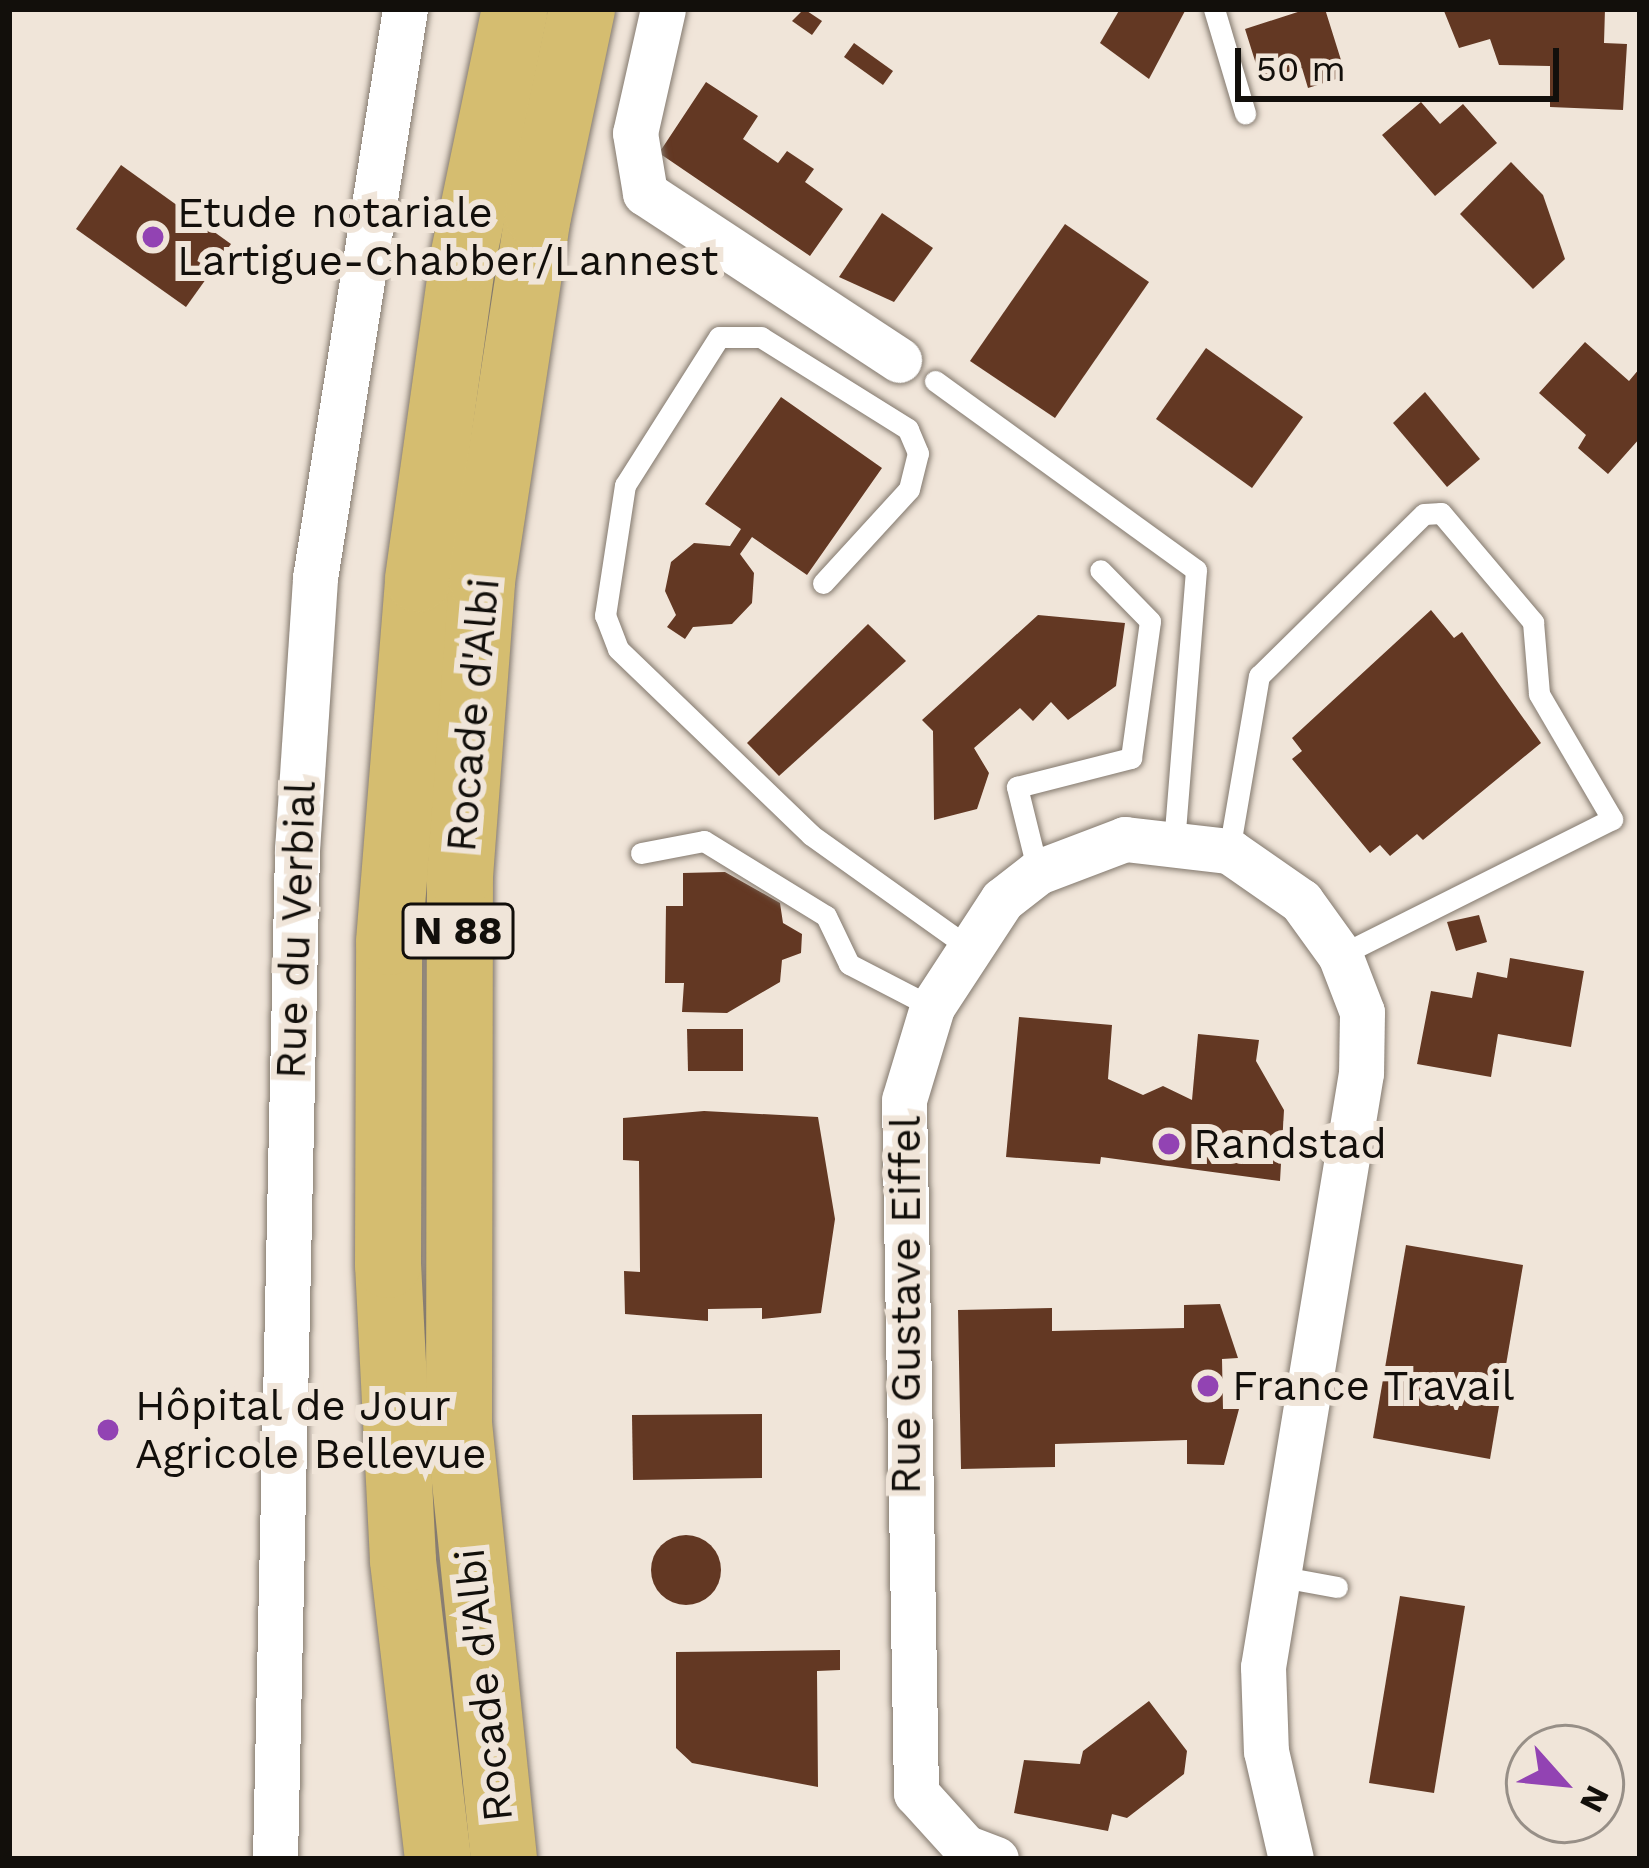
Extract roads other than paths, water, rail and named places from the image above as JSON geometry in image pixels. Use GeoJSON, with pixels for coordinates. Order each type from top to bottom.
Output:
{"type":"FeatureCollection","features":[{"type":"Feature","properties":{"kind":"highway","name":"Rocade d'Albi"},"geometry":{"type":"LineString","coordinates":[[438,1859],[403,1560],[388,1265],[389,942],[421,556],[463,258],[514,9]]}},
{"type":"Feature","properties":{"kind":"highway","name":"Rocade d'Albi"},"geometry":{"type":"LineString","coordinates":[[504,1859],[459,1424],[460,876],[482,581],[538,216],[582,9]]}},
{"type":"Feature","properties":{"kind":"street","name":"Rue du Verbial"},"geometry":{"type":"LineString","coordinates":[[275,1859],[295,895],[315,578],[405,9]]}},
{"type":"Feature","properties":{"kind":"street"},"geometry":{"type":"LineString","coordinates":[[663,9],[635,133],[645,193],[917,371]]}},
{"type":"Feature","properties":{"kind":"street","name":"Rue Gustave Eiffel"},"geometry":{"type":"LineString","coordinates":[[996,1859],[964,1847],[916,1792],[904,1100],[932,1007],[965,944],[1038,872],[1124,839],[1174,841],[1229,851],[1301,901],[1340,956],[1362,1012],[1361,1073],[1263,1666],[1266,1751],[1291,1859]]}},
{"type":"Feature","properties":{"kind":"lane"},"geometry":{"type":"LineString","coordinates":[[1214,9],[1245,113]]}},
{"type":"Feature","properties":{"kind":"lane"},"geometry":{"type":"LineString","coordinates":[[823,583],[909,489],[913,441],[761,337],[719,337],[625,485],[605,615],[618,649],[811,835],[965,944]]}},
{"type":"Feature","properties":{"kind":"lane"},"geometry":{"type":"LineString","coordinates":[[917,371],[1196,571],[1174,841]]}},
{"type":"Feature","properties":{"kind":"lane"},"geometry":{"type":"LineString","coordinates":[[1229,851],[1259,676],[1424,514],[1441,513],[1533,622],[1538,694],[1612,819],[1340,956]]}},
{"type":"Feature","properties":{"kind":"lane"},"geometry":{"type":"LineString","coordinates":[[1038,872],[1016,787],[1131,758],[1150,621],[1100,570]]}},
{"type":"Feature","properties":{"kind":"lane"},"geometry":{"type":"LineString","coordinates":[[641,853],[704,841],[826,916],[849,964],[932,1007]]}},
{"type":"Feature","properties":{"kind":"lane"},"geometry":{"type":"LineString","coordinates":[[1277,1576],[1337,1587]]}},
{"type":"Feature","properties":{"kind":"place","name":"Etude notariale Lartigue-Chabber/Lannest"},"geometry":{"type":"Point","coordinates":[153,237]}},
{"type":"Feature","properties":{"kind":"place","name":"Randstad"},"geometry":{"type":"Point","coordinates":[1169,1144]}},
{"type":"Feature","properties":{"kind":"place","name":"France Travail"},"geometry":{"type":"Point","coordinates":[1208,1386]}},
{"type":"Feature","properties":{"kind":"place","name":"Hôpital de Jour Agricole Bellevue"},"geometry":{"type":"Point","coordinates":[108,1430]}}]}
